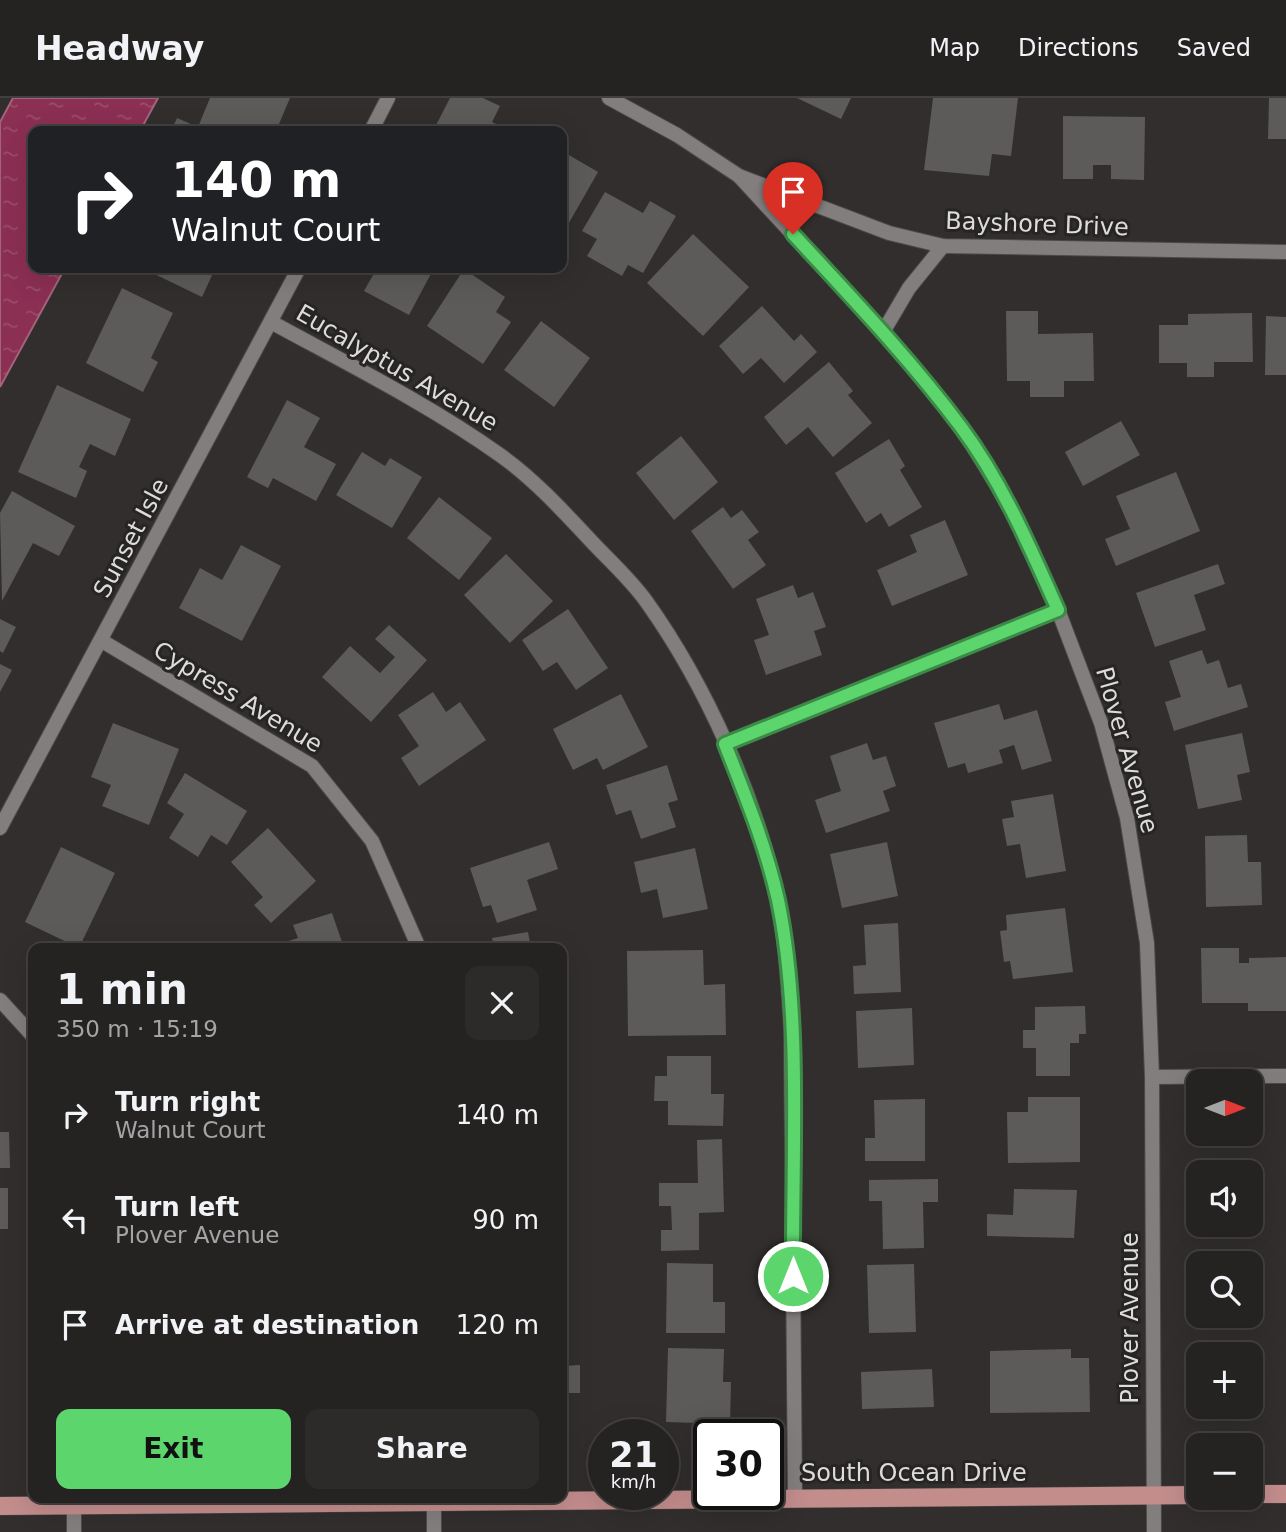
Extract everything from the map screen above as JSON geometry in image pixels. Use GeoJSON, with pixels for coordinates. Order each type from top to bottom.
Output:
{"type":"FeatureCollection","features":[{"type":"Feature","properties":{"kind":"main road"},"geometry":{"type":"LineString","coordinates":[[1263,1494],[1286,1494]]}},
{"type":"Feature","properties":{"kind":"main road","name":"South Ocean Drive"},"geometry":{"type":"LineString","coordinates":[[567,1499],[1186,1495]]}},
{"type":"Feature","properties":{"kind":"main road","name":"South Ocean Drive"},"geometry":{"type":"LineString","coordinates":[[0,1506],[56,1503]]}},
{"type":"Feature","properties":{"kind":"street"},"geometry":{"type":"LineString","coordinates":[[374,126],[388,98]]}},
{"type":"Feature","properties":{"kind":"street","name":"Bayshore Drive"},"geometry":{"type":"LineString","coordinates":[[609,98],[677,135],[739,176],[889,233],[943,246],[1286,252]]}},
{"type":"Feature","properties":{"kind":"street","name":"Plover Avenue"},"geometry":{"type":"LineString","coordinates":[[739,176],[883,332],[962,428],[1018,520],[1058,610],[1101,723],[1127,818],[1147,943],[1152,1077],[1154,1532]]}},
{"type":"Feature","properties":{"kind":"street"},"geometry":{"type":"LineString","coordinates":[[883,332],[909,288],[943,246]]}},
{"type":"Feature","properties":{"kind":"street","name":"Sunset Isle"},"geometry":{"type":"LineString","coordinates":[[0,828],[296,273]]}},
{"type":"Feature","properties":{"kind":"street","name":"Eucalyptus Avenue"},"geometry":{"type":"LineString","coordinates":[[271,322],[444,418],[502,456],[562,509],[645,599],[684,662],[725,744],[759,830],[778,900],[787,968],[791,1027],[795,1497]]}},
{"type":"Feature","properties":{"kind":"street"},"geometry":{"type":"LineString","coordinates":[[725,744],[1058,610]]}},
{"type":"Feature","properties":{"kind":"street","name":"Cypress Avenue"},"geometry":{"type":"LineString","coordinates":[[102,641],[312,766],[372,841],[417,943]]}},
{"type":"Feature","properties":{"kind":"street"},"geometry":{"type":"LineString","coordinates":[[0,1000],[28,1029]]}},
{"type":"Feature","properties":{"kind":"street"},"geometry":{"type":"LineString","coordinates":[[1152,1077],[1286,1076]]}},
{"type":"Feature","properties":{"kind":"street"},"geometry":{"type":"LineString","coordinates":[[74,1503],[74,1532]]}},
{"type":"Feature","properties":{"kind":"street"},"geometry":{"type":"LineString","coordinates":[[434,1503],[434,1532]]}},
{"type":"Feature","properties":{"kind":"water"},"geometry":{"type":"Polygon","coordinates":[[[13,98],[158,98],[143,126],[28,126],[28,273],[62,273],[0,387],[0,122],[13,98]]]}},
{"type":"Feature","properties":{"kind":"building"},"geometry":{"type":"Polygon","coordinates":[[[210,98],[290,98],[278,126],[198,126],[210,98]]]}},
{"type":"Feature","properties":{"kind":"building"},"geometry":{"type":"Polygon","coordinates":[[[450,98],[483,98],[500,106],[492,122],[500,126],[436,126],[450,98]]]}},
{"type":"Feature","properties":{"kind":"building"},"geometry":{"type":"Polygon","coordinates":[[[797,98],[851,98],[841,119],[797,98]]]}},
{"type":"Feature","properties":{"kind":"building"},"geometry":{"type":"Polygon","coordinates":[[[933,98],[1018,98],[1011,156],[992,154],[989,176],[924,170],[933,98]]]}},
{"type":"Feature","properties":{"kind":"building"},"geometry":{"type":"Polygon","coordinates":[[[1269,98],[1286,98],[1286,139],[1268,139],[1269,98]]]}},
{"type":"Feature","properties":{"kind":"building"},"geometry":{"type":"Polygon","coordinates":[[[1063,116],[1145,117],[1144,180],[1111,179],[1111,165],[1093,165],[1093,179],[1063,179],[1063,116]]]}},
{"type":"Feature","properties":{"kind":"building"},"geometry":{"type":"Polygon","coordinates":[[[177,118],[196,126],[173,126],[177,118]]]}},
{"type":"Feature","properties":{"kind":"building"},"geometry":{"type":"Polygon","coordinates":[[[567,154],[598,172],[567,226],[567,154]]]}},
{"type":"Feature","properties":{"kind":"building"},"geometry":{"type":"Polygon","coordinates":[[[605,192],[643,213],[650,201],[676,216],[643,273],[628,265],[622,276],[587,256],[597,239],[582,231],[605,192]]]}},
{"type":"Feature","properties":{"kind":"building"},"geometry":{"type":"Polygon","coordinates":[[[693,234],[749,287],[703,336],[647,283],[693,234]]]}},
{"type":"Feature","properties":{"kind":"building"},"geometry":{"type":"Polygon","coordinates":[[[152,273],[213,273],[202,297],[152,273]]]}},
{"type":"Feature","properties":{"kind":"building"},"geometry":{"type":"Polygon","coordinates":[[[374,273],[431,273],[409,315],[364,291],[374,273]]]}},
{"type":"Feature","properties":{"kind":"building"},"geometry":{"type":"Polygon","coordinates":[[[461,273],[470,273],[505,297],[496,312],[511,322],[483,364],[427,326],[461,273]]]}},
{"type":"Feature","properties":{"kind":"building"},"geometry":{"type":"Polygon","coordinates":[[[122,288],[173,313],[151,358],[158,362],[143,392],[86,363],[122,288]]]}},
{"type":"Feature","properties":{"kind":"building"},"geometry":{"type":"Polygon","coordinates":[[[762,306],[794,341],[801,334],[817,352],[784,383],[761,358],[743,374],[719,346],[762,306]]]}},
{"type":"Feature","properties":{"kind":"building"},"geometry":{"type":"Polygon","coordinates":[[[1006,311],[1038,311],[1038,334],[1093,333],[1094,381],[1064,381],[1064,397],[1030,397],[1030,381],[1007,381],[1006,311]]]}},
{"type":"Feature","properties":{"kind":"building"},"geometry":{"type":"Polygon","coordinates":[[[1252,313],[1253,362],[1214,362],[1214,377],[1187,377],[1187,363],[1159,363],[1159,325],[1188,325],[1188,314],[1252,313]]]}},
{"type":"Feature","properties":{"kind":"building"},"geometry":{"type":"Polygon","coordinates":[[[1266,316],[1286,317],[1286,375],[1265,375],[1266,316]]]}},
{"type":"Feature","properties":{"kind":"building"},"geometry":{"type":"Polygon","coordinates":[[[541,321],[590,358],[554,407],[504,370],[541,321]]]}},
{"type":"Feature","properties":{"kind":"building"},"geometry":{"type":"Polygon","coordinates":[[[829,362],[853,391],[848,395],[872,423],[833,457],[808,427],[786,445],[764,417],[829,362]]]}},
{"type":"Feature","properties":{"kind":"building"},"geometry":{"type":"Polygon","coordinates":[[[57,385],[131,419],[115,456],[90,444],[79,467],[87,471],[76,498],[18,472],[57,385]]]}},
{"type":"Feature","properties":{"kind":"building"},"geometry":{"type":"Polygon","coordinates":[[[287,400],[320,418],[304,447],[336,464],[316,501],[273,478],[268,488],[247,477],[287,400]]]}},
{"type":"Feature","properties":{"kind":"building"},"geometry":{"type":"Polygon","coordinates":[[[1121,421],[1140,455],[1083,486],[1065,452],[1121,421]]]}},
{"type":"Feature","properties":{"kind":"building"},"geometry":{"type":"Polygon","coordinates":[[[681,436],[718,482],[674,520],[636,473],[681,436]]]}},
{"type":"Feature","properties":{"kind":"building"},"geometry":{"type":"Polygon","coordinates":[[[889,439],[905,466],[900,470],[922,507],[889,527],[881,513],[866,523],[835,473],[889,439]]]}},
{"type":"Feature","properties":{"kind":"building"},"geometry":{"type":"Polygon","coordinates":[[[362,452],[385,466],[390,458],[422,477],[392,528],[336,495],[362,452]]]}},
{"type":"Feature","properties":{"kind":"building"},"geometry":{"type":"Polygon","coordinates":[[[1176,472],[1200,531],[1116,566],[1105,539],[1130,529],[1116,496],[1176,472]]]}},
{"type":"Feature","properties":{"kind":"building"},"geometry":{"type":"Polygon","coordinates":[[[12,491],[75,526],[59,556],[33,543],[2,601],[0,513],[12,491]]]}},
{"type":"Feature","properties":{"kind":"building"},"geometry":{"type":"Polygon","coordinates":[[[439,497],[492,538],[459,580],[407,538],[439,497]]]}},
{"type":"Feature","properties":{"kind":"building"},"geometry":{"type":"Polygon","coordinates":[[[723,507],[731,518],[742,510],[759,532],[748,540],[766,565],[733,589],[691,531],[723,507]]]}},
{"type":"Feature","properties":{"kind":"building"},"geometry":{"type":"Polygon","coordinates":[[[945,520],[968,575],[892,606],[877,570],[917,552],[910,535],[945,520]]]}},
{"type":"Feature","properties":{"kind":"building"},"geometry":{"type":"Polygon","coordinates":[[[241,545],[281,566],[242,641],[179,608],[200,568],[222,580],[241,545]]]}},
{"type":"Feature","properties":{"kind":"building"},"geometry":{"type":"Polygon","coordinates":[[[506,554],[553,601],[510,643],[464,595],[506,554]]]}},
{"type":"Feature","properties":{"kind":"building"},"geometry":{"type":"Polygon","coordinates":[[[1218,564],[1225,584],[1194,595],[1206,630],[1155,647],[1136,593],[1218,564]]]}},
{"type":"Feature","properties":{"kind":"building"},"geometry":{"type":"Polygon","coordinates":[[[793,585],[798,598],[813,592],[826,627],[814,631],[822,655],[766,675],[754,640],[769,635],[756,599],[793,585]]]}},
{"type":"Feature","properties":{"kind":"building"},"geometry":{"type":"Polygon","coordinates":[[[568,609],[608,668],[576,690],[557,662],[543,671],[522,640],[568,609]]]}},
{"type":"Feature","properties":{"kind":"building"},"geometry":{"type":"Polygon","coordinates":[[[0,619],[16,627],[3,653],[0,651],[0,619]]]}},
{"type":"Feature","properties":{"kind":"building"},"geometry":{"type":"Polygon","coordinates":[[[389,625],[427,660],[371,722],[322,677],[350,646],[380,673],[395,657],[375,639],[389,625]]]}},
{"type":"Feature","properties":{"kind":"building"},"geometry":{"type":"Polygon","coordinates":[[[1202,650],[1207,664],[1219,660],[1228,688],[1241,684],[1248,707],[1174,731],[1165,702],[1181,697],[1169,661],[1202,650]]]}},
{"type":"Feature","properties":{"kind":"building"},"geometry":{"type":"Polygon","coordinates":[[[0,664],[12,670],[0,692],[0,664]]]}},
{"type":"Feature","properties":{"kind":"building"},"geometry":{"type":"Polygon","coordinates":[[[433,692],[446,712],[460,702],[486,740],[419,786],[401,758],[419,746],[398,715],[433,692]]]}},
{"type":"Feature","properties":{"kind":"building"},"geometry":{"type":"Polygon","coordinates":[[[621,694],[648,747],[603,770],[597,758],[573,770],[553,729],[621,694]]]}},
{"type":"Feature","properties":{"kind":"building"},"geometry":{"type":"Polygon","coordinates":[[[999,704],[1004,720],[1037,710],[1052,761],[1022,770],[1014,745],[999,750],[1003,763],[968,773],[965,763],[948,768],[934,723],[999,704]]]}},
{"type":"Feature","properties":{"kind":"building"},"geometry":{"type":"Polygon","coordinates":[[[113,723],[179,749],[149,825],[102,806],[111,785],[91,777],[113,723]]]}},
{"type":"Feature","properties":{"kind":"building"},"geometry":{"type":"Polygon","coordinates":[[[1242,733],[1250,772],[1237,775],[1242,800],[1198,809],[1185,745],[1242,733]]]}},
{"type":"Feature","properties":{"kind":"building"},"geometry":{"type":"Polygon","coordinates":[[[867,743],[873,760],[886,756],[896,786],[883,791],[890,811],[826,833],[815,800],[841,791],[830,756],[867,743]]]}},
{"type":"Feature","properties":{"kind":"building"},"geometry":{"type":"Polygon","coordinates":[[[667,765],[678,800],[668,803],[676,827],[641,839],[631,810],[616,815],[606,785],[667,765]]]}},
{"type":"Feature","properties":{"kind":"building"},"geometry":{"type":"Polygon","coordinates":[[[185,773],[247,811],[227,845],[211,835],[198,857],[169,838],[184,814],[167,803],[185,773]]]}},
{"type":"Feature","properties":{"kind":"building"},"geometry":{"type":"Polygon","coordinates":[[[1053,794],[1066,871],[1026,878],[1020,844],[1007,846],[1002,819],[1014,817],[1011,801],[1053,794]]]}},
{"type":"Feature","properties":{"kind":"building"},"geometry":{"type":"Polygon","coordinates":[[[268,828],[316,881],[271,923],[254,905],[263,897],[231,862],[268,828]]]}},
{"type":"Feature","properties":{"kind":"building"},"geometry":{"type":"Polygon","coordinates":[[[1247,835],[1248,862],[1261,862],[1262,905],[1206,907],[1205,836],[1247,835]]]}},
{"type":"Feature","properties":{"kind":"building"},"geometry":{"type":"Polygon","coordinates":[[[549,842],[558,869],[527,880],[537,910],[497,923],[491,905],[483,907],[470,868],[549,842]]]}},
{"type":"Feature","properties":{"kind":"building"},"geometry":{"type":"Polygon","coordinates":[[[887,842],[898,896],[842,908],[830,854],[887,842]]]}},
{"type":"Feature","properties":{"kind":"building"},"geometry":{"type":"Polygon","coordinates":[[[61,847],[115,873],[81,943],[69,943],[25,922],[61,847]]]}},
{"type":"Feature","properties":{"kind":"building"},"geometry":{"type":"Polygon","coordinates":[[[695,848],[708,909],[663,918],[657,889],[641,893],[634,862],[695,848]]]}},
{"type":"Feature","properties":{"kind":"building"},"geometry":{"type":"Polygon","coordinates":[[[1065,908],[1073,972],[1013,979],[1010,961],[1004,962],[1000,931],[1007,930],[1006,915],[1065,908]]]}},
{"type":"Feature","properties":{"kind":"building"},"geometry":{"type":"Polygon","coordinates":[[[332,913],[342,943],[285,943],[298,938],[293,925],[332,913]]]}},
{"type":"Feature","properties":{"kind":"building"},"geometry":{"type":"Polygon","coordinates":[[[898,923],[901,992],[854,994],[853,966],[866,965],[864,925],[898,923]]]}},
{"type":"Feature","properties":{"kind":"building"},"geometry":{"type":"Polygon","coordinates":[[[528,932],[530,943],[493,943],[492,938],[528,932]]]}},
{"type":"Feature","properties":{"kind":"building"},"geometry":{"type":"Polygon","coordinates":[[[1201,948],[1239,948],[1239,963],[1249,963],[1249,958],[1286,957],[1286,1011],[1248,1011],[1248,1003],[1202,1003],[1201,948]]]}},
{"type":"Feature","properties":{"kind":"building"},"geometry":{"type":"Polygon","coordinates":[[[703,950],[704,985],[725,984],[726,1035],[628,1036],[627,951],[703,950]]]}},
{"type":"Feature","properties":{"kind":"building"},"geometry":{"type":"Polygon","coordinates":[[[1085,1006],[1086,1034],[1079,1034],[1079,1043],[1070,1043],[1070,1076],[1036,1076],[1036,1048],[1023,1048],[1023,1030],[1035,1030],[1035,1007],[1085,1006]]]}},
{"type":"Feature","properties":{"kind":"building"},"geometry":{"type":"Polygon","coordinates":[[[912,1008],[914,1065],[858,1068],[856,1011],[912,1008]]]}},
{"type":"Feature","properties":{"kind":"building"},"geometry":{"type":"Polygon","coordinates":[[[667,1056],[711,1056],[711,1094],[724,1094],[723,1126],[668,1125],[668,1101],[654,1101],[655,1076],[667,1076],[667,1056]]]}},
{"type":"Feature","properties":{"kind":"building"},"geometry":{"type":"Polygon","coordinates":[[[1028,1097],[1080,1097],[1080,1162],[1008,1163],[1007,1112],[1028,1112],[1028,1097]]]}},
{"type":"Feature","properties":{"kind":"building"},"geometry":{"type":"Polygon","coordinates":[[[925,1099],[925,1161],[865,1161],[865,1138],[875,1138],[874,1100],[925,1099]]]}},
{"type":"Feature","properties":{"kind":"building"},"geometry":{"type":"Polygon","coordinates":[[[0,1132],[9,1132],[10,1168],[0,1168],[0,1132]]]}},
{"type":"Feature","properties":{"kind":"building"},"geometry":{"type":"Polygon","coordinates":[[[722,1139],[724,1212],[699,1213],[699,1250],[661,1251],[661,1230],[672,1230],[671,1206],[659,1206],[659,1183],[698,1183],[697,1140],[722,1139]]]}},
{"type":"Feature","properties":{"kind":"building"},"geometry":{"type":"Polygon","coordinates":[[[938,1179],[938,1202],[923,1202],[924,1248],[883,1249],[882,1201],[869,1201],[869,1180],[938,1179]]]}},
{"type":"Feature","properties":{"kind":"building"},"geometry":{"type":"Polygon","coordinates":[[[0,1188],[8,1188],[8,1229],[0,1229],[0,1188]]]}},
{"type":"Feature","properties":{"kind":"building"},"geometry":{"type":"Polygon","coordinates":[[[1014,1189],[1077,1190],[1074,1238],[987,1236],[987,1214],[1013,1215],[1014,1189]]]}},
{"type":"Feature","properties":{"kind":"building"},"geometry":{"type":"Polygon","coordinates":[[[667,1263],[713,1264],[713,1302],[725,1302],[725,1333],[666,1333],[667,1263]]]}},
{"type":"Feature","properties":{"kind":"building"},"geometry":{"type":"Polygon","coordinates":[[[914,1264],[916,1332],[869,1333],[867,1265],[914,1264]]]}},
{"type":"Feature","properties":{"kind":"building"},"geometry":{"type":"Polygon","coordinates":[[[668,1348],[724,1349],[723,1382],[731,1382],[730,1419],[693,1419],[693,1423],[666,1419],[668,1348]]]}},
{"type":"Feature","properties":{"kind":"building"},"geometry":{"type":"Polygon","coordinates":[[[1071,1349],[1071,1358],[1089,1358],[1090,1412],[990,1413],[990,1351],[1071,1349]]]}},
{"type":"Feature","properties":{"kind":"building"},"geometry":{"type":"Polygon","coordinates":[[[580,1365],[580,1393],[567,1393],[567,1366],[580,1365]]]}},
{"type":"Feature","properties":{"kind":"building"},"geometry":{"type":"Polygon","coordinates":[[[932,1369],[934,1407],[862,1409],[861,1372],[932,1369]]]}},
{"type":"Feature","properties":{"kind":"route"},"geometry":{"type":"LineString","coordinates":[[793,234],[883,332],[962,428],[1018,520],[1058,610],[725,744],[759,830],[778,900],[787,968],[791,1027],[793,1276]]}}]}
